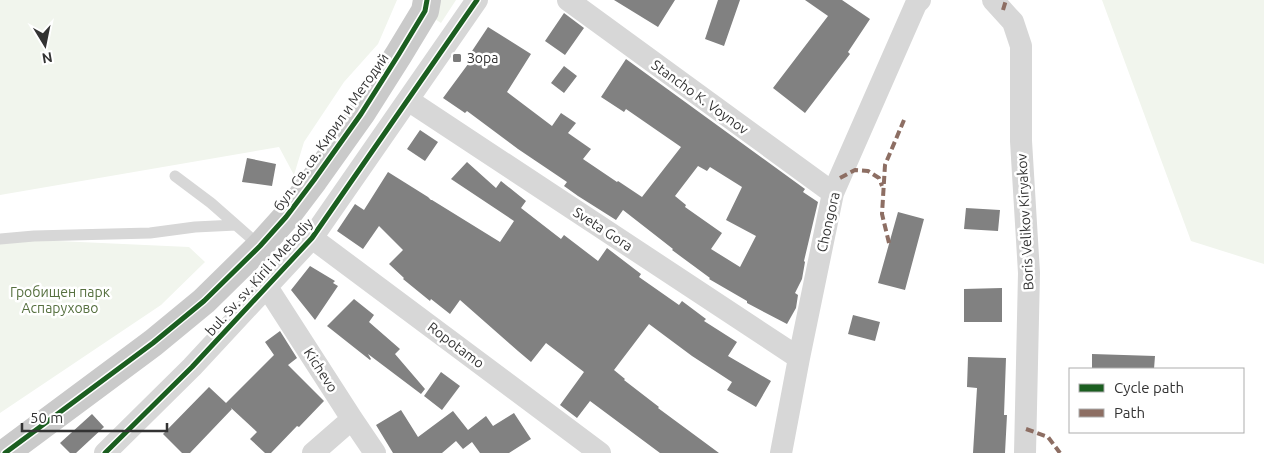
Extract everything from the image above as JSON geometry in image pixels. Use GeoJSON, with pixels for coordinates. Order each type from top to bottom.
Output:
{"type":"FeatureCollection","features":[{"type":"Feature","properties":{"kind":"main road","name":"бул. Св. св. Кирил и Методий"},"geometry":{"type":"LineString","coordinates":[[5,453],[161,337],[204,301],[260,246],[286,217],[360,114],[404,47],[425,11],[427,0]]}},
{"type":"Feature","properties":{"kind":"street","name":"bul. Sv. sv. Kiril i Metodiy"},"geometry":{"type":"LineString","coordinates":[[105,453],[192,367],[312,238],[477,0]]}},
{"type":"Feature","properties":{"kind":"street","name":"Stancho K. Voynov"},"geometry":{"type":"LineString","coordinates":[[568,0],[833,193]]}},
{"type":"Feature","properties":{"kind":"street","name":"Boris Velikov Kiryakov"},"geometry":{"type":"LineString","coordinates":[[993,0],[1013,22],[1021,46],[1021,141],[1029,273],[1026,453]]}},
{"type":"Feature","properties":{"kind":"street","name":"Chongora"},"geometry":{"type":"LineString","coordinates":[[782,453],[798,358],[833,193],[916,1]]}},
{"type":"Feature","properties":{"kind":"street","name":"Sveta Gora"},"geometry":{"type":"LineString","coordinates":[[408,100],[798,358]]}},
{"type":"Feature","properties":{"kind":"street"},"geometry":{"type":"LineString","coordinates":[[360,114],[385,132]]}},
{"type":"Feature","properties":{"kind":"street","name":"Ropotamo"},"geometry":{"type":"LineString","coordinates":[[312,238],[600,453]]}},
{"type":"Feature","properties":{"kind":"street","name":"Kichevo"},"geometry":{"type":"LineString","coordinates":[[267,287],[375,453]]}},
{"type":"Feature","properties":{"kind":"street"},"geometry":{"type":"LineString","coordinates":[[312,453],[352,418]]}},
{"type":"Feature","properties":{"kind":"lane"},"geometry":{"type":"LineString","coordinates":[[175,176],[211,203],[260,246]]}},
{"type":"Feature","properties":{"kind":"lane"},"geometry":{"type":"LineString","coordinates":[[0,239],[34,236],[150,233],[195,227],[236,225]]}},
{"type":"Feature","properties":{"kind":"green space"},"geometry":{"type":"Polygon","coordinates":[[[0,0],[397,0],[378,44],[344,82],[304,142],[294,175],[279,147],[0,195],[0,0]]]}},
{"type":"Feature","properties":{"kind":"green space"},"geometry":{"type":"Polygon","coordinates":[[[439,0],[456,0],[441,23],[432,17],[439,0]]]}},
{"type":"Feature","properties":{"kind":"green space"},"geometry":{"type":"Polygon","coordinates":[[[1102,0],[1264,0],[1264,264],[1191,241],[1102,0]]]}},
{"type":"Feature","properties":{"kind":"green space","name":"Гробищен парк Аспарухово"},"geometry":{"type":"Polygon","coordinates":[[[36,240],[189,247],[205,262],[161,305],[0,413],[0,243],[36,240]]]}},
{"type":"Feature","properties":{"kind":"building"},"geometry":{"type":"Polygon","coordinates":[[[614,0],[675,0],[658,27],[614,0]]]}},
{"type":"Feature","properties":{"kind":"building"},"geometry":{"type":"Polygon","coordinates":[[[718,0],[740,0],[724,46],[705,39],[718,0]]]}},
{"type":"Feature","properties":{"kind":"building"},"geometry":{"type":"Polygon","coordinates":[[[805,0],[842,0],[870,19],[848,52],[850,54],[805,113],[773,88],[828,16],[805,0]]]}},
{"type":"Feature","properties":{"kind":"building"},"geometry":{"type":"Polygon","coordinates":[[[564,13],[584,28],[565,55],[545,41],[564,13]]]}},
{"type":"Feature","properties":{"kind":"building"},"geometry":{"type":"Polygon","coordinates":[[[488,27],[531,54],[507,92],[552,126],[561,113],[576,123],[568,133],[591,149],[583,159],[642,197],[681,147],[626,109],[624,112],[601,97],[626,59],[805,189],[803,192],[818,202],[804,261],[802,279],[795,293],[798,295],[796,308],[787,324],[747,303],[747,301],[709,279],[623,210],[616,220],[578,196],[564,186],[567,182],[467,111],[465,113],[443,98],[474,56],[470,54],[488,27]],[[698,166],[675,196],[686,205],[685,207],[722,233],[711,249],[740,267],[756,236],[726,220],[742,187],[710,167],[707,171],[698,166]]]}},
{"type":"Feature","properties":{"kind":"building"},"geometry":{"type":"Polygon","coordinates":[[[564,66],[577,76],[564,93],[551,83],[564,66]]]}},
{"type":"Feature","properties":{"kind":"building"},"geometry":{"type":"Polygon","coordinates":[[[420,130],[438,142],[425,161],[407,149],[420,130]]]}},
{"type":"Feature","properties":{"kind":"building"},"geometry":{"type":"Polygon","coordinates":[[[247,158],[276,164],[272,186],[242,182],[247,158]]]}},
{"type":"Feature","properties":{"kind":"building"},"geometry":{"type":"Polygon","coordinates":[[[467,162],[496,188],[501,181],[526,201],[521,208],[561,239],[564,235],[598,261],[607,248],[641,274],[639,277],[679,305],[682,301],[706,319],[704,321],[737,342],[728,356],[771,381],[756,407],[727,390],[732,382],[692,356],[649,324],[614,370],[658,408],[719,453],[660,453],[590,401],[577,418],[560,405],[584,372],[546,343],[531,362],[460,300],[450,314],[431,299],[430,301],[403,279],[389,264],[403,250],[379,226],[363,249],[337,231],[355,204],[364,210],[388,172],[500,242],[514,221],[451,179],[467,162]]]}},
{"type":"Feature","properties":{"kind":"building"},"geometry":{"type":"Polygon","coordinates":[[[966,208],[1000,210],[998,231],[964,229],[966,208]]]}},
{"type":"Feature","properties":{"kind":"building"},"geometry":{"type":"Polygon","coordinates":[[[898,212],[924,219],[905,290],[878,283],[898,212]]]}},
{"type":"Feature","properties":{"kind":"building"},"geometry":{"type":"Polygon","coordinates":[[[310,266],[335,281],[333,283],[338,286],[315,320],[291,290],[310,266]]]}},
{"type":"Feature","properties":{"kind":"building"},"geometry":{"type":"Polygon","coordinates":[[[1002,288],[1002,322],[964,322],[964,289],[1002,288]]]}},
{"type":"Feature","properties":{"kind":"building"},"geometry":{"type":"Polygon","coordinates":[[[354,299],[374,315],[369,322],[400,349],[395,354],[425,389],[421,394],[368,354],[370,360],[327,326],[354,299]]]}},
{"type":"Feature","properties":{"kind":"building"},"geometry":{"type":"Polygon","coordinates":[[[853,315],[880,322],[875,341],[848,334],[853,315]]]}},
{"type":"Feature","properties":{"kind":"building"},"geometry":{"type":"Polygon","coordinates":[[[280,331],[297,358],[288,365],[324,401],[271,453],[265,453],[250,439],[257,432],[230,407],[232,409],[190,453],[182,453],[163,434],[209,387],[226,403],[274,355],[265,342],[280,331]]]}},
{"type":"Feature","properties":{"kind":"building"},"geometry":{"type":"Polygon","coordinates":[[[1092,354],[1155,356],[1154,368],[1092,368],[1092,354]]]}},
{"type":"Feature","properties":{"kind":"building"},"geometry":{"type":"Polygon","coordinates":[[[968,357],[1006,358],[1004,415],[1007,415],[1005,453],[973,453],[977,388],[967,387],[968,357]]]}},
{"type":"Feature","properties":{"kind":"building"},"geometry":{"type":"Polygon","coordinates":[[[441,372],[460,386],[442,410],[424,396],[441,372]]]}},
{"type":"Feature","properties":{"kind":"building"},"geometry":{"type":"Polygon","coordinates":[[[401,410],[418,437],[453,411],[468,430],[486,416],[493,426],[514,413],[531,439],[509,453],[480,453],[472,442],[463,449],[456,441],[442,453],[393,453],[376,425],[401,410]]]}},
{"type":"Feature","properties":{"kind":"building"},"geometry":{"type":"Polygon","coordinates":[[[92,414],[104,427],[76,453],[70,453],[60,443],[92,414]]]}},
{"type":"Feature","properties":{"kind":"marked path"},"geometry":{"type":"LineString","coordinates":[[1003,10],[1006,0]]}},
{"type":"Feature","properties":{"kind":"marked path"},"geometry":{"type":"LineString","coordinates":[[889,243],[882,214],[885,165],[904,120]]}},
{"type":"Feature","properties":{"kind":"marked path"},"geometry":{"type":"LineString","coordinates":[[840,178],[855,170],[868,171],[879,178],[882,186]]}},
{"type":"Feature","properties":{"kind":"marked path"},"geometry":{"type":"LineString","coordinates":[[1026,429],[1048,437],[1060,453]]}},
{"type":"Feature","properties":{"kind":"cycle path"},"geometry":{"type":"LineString","coordinates":[[5,453],[153,343],[204,301],[260,246],[286,217],[361,114],[425,11],[427,0]]}},
{"type":"Feature","properties":{"kind":"cycle path"},"geometry":{"type":"LineString","coordinates":[[105,453],[192,367],[312,238],[477,0]]}},
{"type":"Feature","properties":{"kind":"place","name":"Зора"},"geometry":{"type":"Point","coordinates":[457,58]}}]}
